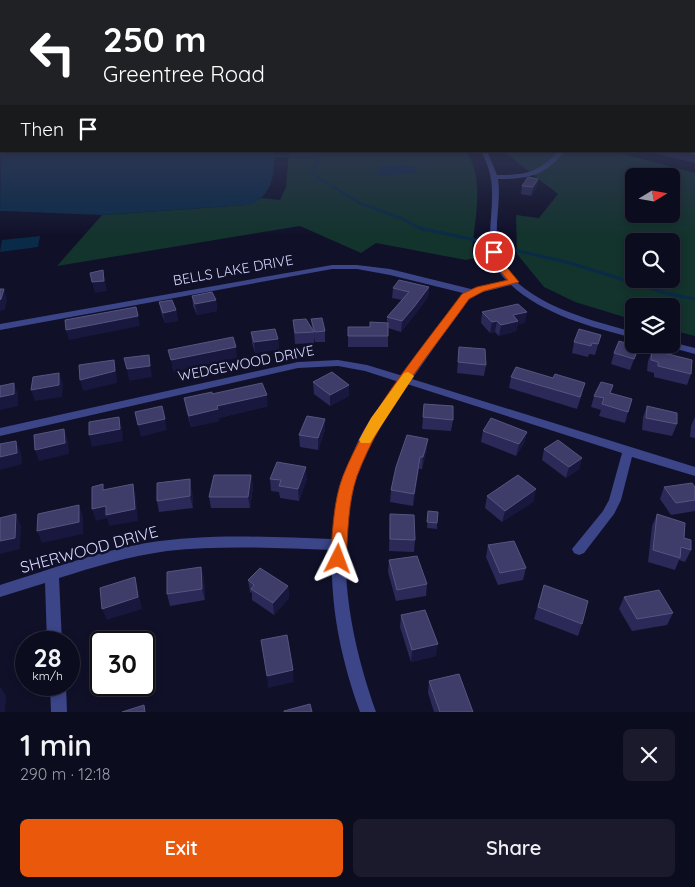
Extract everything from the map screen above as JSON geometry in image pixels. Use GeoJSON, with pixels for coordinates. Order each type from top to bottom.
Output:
{"type":"FeatureCollection","features":[{"type":"Feature","properties":{"kind":"street"},"geometry":{"type":"LineString","coordinates":[[492,169],[496,177],[494,252],[499,264],[514,282],[530,296],[556,310],[587,322],[625,333]]}},
{"type":"Feature","properties":{"kind":"street"},"geometry":{"type":"LineString","coordinates":[[496,177],[520,177],[544,169]]}},
{"type":"Feature","properties":{"kind":"street","name":"BELLS LAKE DRIVE"},"geometry":{"type":"LineString","coordinates":[[0,327],[332,267],[358,267],[390,272],[471,292]]}},
{"type":"Feature","properties":{"kind":"street"},"geometry":{"type":"LineString","coordinates":[[368,712],[349,651],[338,573],[338,545],[344,500],[359,454],[376,421],[465,296],[471,292],[514,282]]}},
{"type":"Feature","properties":{"kind":"street"},"geometry":{"type":"LineString","coordinates":[[680,347],[695,351]]}},
{"type":"Feature","properties":{"kind":"street","name":"WEDGEWOOD DRIVE"},"geometry":{"type":"LineString","coordinates":[[0,432],[298,365],[352,364],[695,472]]}},
{"type":"Feature","properties":{"kind":"street"},"geometry":{"type":"LineString","coordinates":[[579,549],[608,514],[615,500],[628,450]]}},
{"type":"Feature","properties":{"kind":"street","name":"SHERWOOD DRIVE"},"geometry":{"type":"LineString","coordinates":[[0,591],[127,553],[166,546],[222,543],[338,545]]}},
{"type":"Feature","properties":{"kind":"street"},"geometry":{"type":"LineString","coordinates":[[52,576],[55,631]]}},
{"type":"Feature","properties":{"kind":"street"},"geometry":{"type":"LineString","coordinates":[[58,696],[59,712]]}},
{"type":"Feature","properties":{"kind":"green space"},"geometry":{"type":"Polygon","coordinates":[[[287,169],[474,169],[477,186],[472,252],[474,258],[466,260],[376,243],[361,253],[300,226],[57,266],[102,215],[246,205],[262,198],[280,200],[286,187],[287,169]]]}},
{"type":"Feature","properties":{"kind":"green space"},"geometry":{"type":"Polygon","coordinates":[[[526,169],[625,169],[625,223],[680,223],[680,169],[695,173],[695,336],[680,332],[680,298],[625,298],[625,317],[575,302],[544,287],[517,254],[516,215],[539,218],[558,194],[526,169]]]}},
{"type":"Feature","properties":{"kind":"water"},"geometry":{"type":"Polygon","coordinates":[[[1,169],[274,169],[273,177],[266,192],[261,198],[246,205],[101,215],[0,211],[1,169]]]}},
{"type":"Feature","properties":{"kind":"water"},"geometry":{"type":"Polygon","coordinates":[[[378,169],[415,169],[417,173],[380,176],[376,171],[378,169]]]}},
{"type":"Feature","properties":{"kind":"water"},"geometry":{"type":"Polygon","coordinates":[[[40,236],[38,247],[0,252],[2,240],[40,236]]]}},
{"type":"Feature","properties":{"kind":"building"},"geometry":{"type":"Polygon","coordinates":[[[528,177],[538,179],[533,187],[522,186],[528,177]]]}},
{"type":"Feature","properties":{"kind":"building"},"geometry":{"type":"Polygon","coordinates":[[[103,270],[104,281],[92,282],[90,273],[103,270]]]}},
{"type":"Feature","properties":{"kind":"building"},"geometry":{"type":"Polygon","coordinates":[[[399,280],[429,287],[402,321],[387,317],[409,292],[393,288],[399,280]]]}},
{"type":"Feature","properties":{"kind":"building"},"geometry":{"type":"Polygon","coordinates":[[[0,289],[4,289],[0,300],[0,289]]]}},
{"type":"Feature","properties":{"kind":"building"},"geometry":{"type":"Polygon","coordinates":[[[212,292],[216,300],[195,304],[192,296],[212,292]]]}},
{"type":"Feature","properties":{"kind":"building"},"geometry":{"type":"Polygon","coordinates":[[[172,300],[176,310],[163,313],[159,302],[172,300]]]}},
{"type":"Feature","properties":{"kind":"building"},"geometry":{"type":"Polygon","coordinates":[[[518,304],[527,312],[513,315],[518,321],[501,325],[497,321],[492,322],[482,312],[518,304]]]}},
{"type":"Feature","properties":{"kind":"building"},"geometry":{"type":"Polygon","coordinates":[[[136,307],[138,316],[66,330],[65,320],[136,307]]]}},
{"type":"Feature","properties":{"kind":"building"},"geometry":{"type":"Polygon","coordinates":[[[322,318],[325,331],[315,332],[311,319],[322,318]]]}},
{"type":"Feature","properties":{"kind":"building"},"geometry":{"type":"Polygon","coordinates":[[[306,319],[314,332],[295,333],[293,320],[306,319]]]}},
{"type":"Feature","properties":{"kind":"building"},"geometry":{"type":"Polygon","coordinates":[[[370,322],[388,323],[388,336],[348,336],[348,327],[370,327],[370,322]]]}},
{"type":"Feature","properties":{"kind":"building"},"geometry":{"type":"Polygon","coordinates":[[[275,329],[278,339],[254,342],[251,332],[275,329]]]}},
{"type":"Feature","properties":{"kind":"building"},"geometry":{"type":"Polygon","coordinates":[[[579,329],[601,335],[598,344],[592,343],[591,346],[574,342],[579,329]]]}},
{"type":"Feature","properties":{"kind":"building"},"geometry":{"type":"Polygon","coordinates":[[[233,337],[236,347],[171,360],[168,350],[233,337]]]}},
{"type":"Feature","properties":{"kind":"building"},"geometry":{"type":"Polygon","coordinates":[[[619,341],[625,343],[625,353],[636,353],[634,359],[614,353],[619,341]]]}},
{"type":"Feature","properties":{"kind":"building"},"geometry":{"type":"Polygon","coordinates":[[[459,347],[485,349],[486,365],[458,362],[459,347]]]}},
{"type":"Feature","properties":{"kind":"building"},"geometry":{"type":"Polygon","coordinates":[[[652,353],[664,353],[692,360],[691,374],[658,366],[658,362],[651,360],[652,353]]]}},
{"type":"Feature","properties":{"kind":"building"},"geometry":{"type":"Polygon","coordinates":[[[149,355],[150,366],[127,369],[124,358],[149,355]]]}},
{"type":"Feature","properties":{"kind":"building"},"geometry":{"type":"Polygon","coordinates":[[[114,360],[115,371],[80,380],[79,365],[114,360]]]}},
{"type":"Feature","properties":{"kind":"building"},"geometry":{"type":"Polygon","coordinates":[[[516,367],[553,378],[555,374],[585,383],[580,397],[511,377],[516,367]]]}},
{"type":"Feature","properties":{"kind":"building"},"geometry":{"type":"Polygon","coordinates":[[[332,372],[349,385],[330,395],[313,382],[332,372]]]}},
{"type":"Feature","properties":{"kind":"building"},"geometry":{"type":"Polygon","coordinates":[[[59,373],[59,385],[31,390],[33,377],[59,373]]]}},
{"type":"Feature","properties":{"kind":"building"},"geometry":{"type":"Polygon","coordinates":[[[601,382],[613,385],[610,393],[632,399],[628,412],[602,404],[604,398],[594,396],[601,382]]]}},
{"type":"Feature","properties":{"kind":"building"},"geometry":{"type":"Polygon","coordinates":[[[14,383],[14,394],[0,397],[0,386],[14,383]]]}},
{"type":"Feature","properties":{"kind":"building"},"geometry":{"type":"Polygon","coordinates":[[[262,383],[267,395],[217,406],[218,409],[189,416],[184,398],[262,383]]]}},
{"type":"Feature","properties":{"kind":"building"},"geometry":{"type":"Polygon","coordinates":[[[424,404],[453,406],[453,420],[423,417],[424,404]]]}},
{"type":"Feature","properties":{"kind":"building"},"geometry":{"type":"Polygon","coordinates":[[[162,406],[165,419],[138,425],[135,412],[162,406]]]}},
{"type":"Feature","properties":{"kind":"building"},"geometry":{"type":"Polygon","coordinates":[[[647,406],[677,413],[677,424],[646,418],[647,406]]]}},
{"type":"Feature","properties":{"kind":"building"},"geometry":{"type":"Polygon","coordinates":[[[307,416],[325,419],[318,438],[299,435],[307,416]]]}},
{"type":"Feature","properties":{"kind":"building"},"geometry":{"type":"Polygon","coordinates":[[[119,417],[120,429],[89,435],[89,422],[119,417]]]}},
{"type":"Feature","properties":{"kind":"building"},"geometry":{"type":"Polygon","coordinates":[[[491,418],[527,432],[519,444],[483,431],[491,418]]]}},
{"type":"Feature","properties":{"kind":"building"},"geometry":{"type":"Polygon","coordinates":[[[64,429],[65,443],[35,450],[34,435],[64,429]]]}},
{"type":"Feature","properties":{"kind":"building"},"geometry":{"type":"Polygon","coordinates":[[[407,435],[428,439],[423,457],[420,457],[414,494],[391,490],[396,467],[407,435]]]}},
{"type":"Feature","properties":{"kind":"building"},"geometry":{"type":"Polygon","coordinates":[[[558,440],[582,458],[569,467],[544,449],[558,440]]]}},
{"type":"Feature","properties":{"kind":"building"},"geometry":{"type":"Polygon","coordinates":[[[16,441],[17,453],[0,457],[0,444],[16,441]]]}},
{"type":"Feature","properties":{"kind":"building"},"geometry":{"type":"Polygon","coordinates":[[[277,462],[306,467],[298,489],[279,486],[281,480],[270,479],[277,462]]]}},
{"type":"Feature","properties":{"kind":"building"},"geometry":{"type":"Polygon","coordinates":[[[214,475],[251,475],[248,497],[209,497],[214,475]]]}},
{"type":"Feature","properties":{"kind":"building"},"geometry":{"type":"Polygon","coordinates":[[[518,475],[536,489],[505,511],[487,496],[518,475]]]}},
{"type":"Feature","properties":{"kind":"building"},"geometry":{"type":"Polygon","coordinates":[[[190,479],[190,496],[157,501],[157,483],[190,479]]]}},
{"type":"Feature","properties":{"kind":"building"},"geometry":{"type":"Polygon","coordinates":[[[692,483],[695,487],[695,500],[676,503],[664,487],[692,483]]]}},
{"type":"Feature","properties":{"kind":"building"},"geometry":{"type":"Polygon","coordinates":[[[103,484],[103,490],[133,484],[135,509],[106,515],[106,506],[92,509],[92,487],[103,484]]]}},
{"type":"Feature","properties":{"kind":"building"},"geometry":{"type":"Polygon","coordinates":[[[79,505],[79,522],[37,531],[38,514],[79,505]]]}},
{"type":"Feature","properties":{"kind":"building"},"geometry":{"type":"Polygon","coordinates":[[[428,511],[438,512],[437,523],[427,522],[428,511]]]}},
{"type":"Feature","properties":{"kind":"building"},"geometry":{"type":"Polygon","coordinates":[[[16,514],[15,538],[0,541],[0,518],[16,514]]]}},
{"type":"Feature","properties":{"kind":"building"},"geometry":{"type":"Polygon","coordinates":[[[390,514],[414,515],[415,540],[390,539],[390,514]]]}},
{"type":"Feature","properties":{"kind":"building"},"geometry":{"type":"Polygon","coordinates":[[[657,514],[685,523],[684,538],[691,540],[691,550],[681,547],[680,558],[653,550],[657,514]]]}},
{"type":"Feature","properties":{"kind":"building"},"geometry":{"type":"Polygon","coordinates":[[[514,541],[526,568],[500,573],[488,545],[514,541]]]}},
{"type":"Feature","properties":{"kind":"building"},"geometry":{"type":"Polygon","coordinates":[[[417,556],[427,584],[397,590],[389,560],[417,556]]]}},
{"type":"Feature","properties":{"kind":"building"},"geometry":{"type":"Polygon","coordinates":[[[201,567],[202,589],[167,594],[167,572],[201,567]]]}},
{"type":"Feature","properties":{"kind":"building"},"geometry":{"type":"Polygon","coordinates":[[[260,568],[288,586],[273,603],[251,589],[254,585],[248,580],[260,568]]]}},
{"type":"Feature","properties":{"kind":"building"},"geometry":{"type":"Polygon","coordinates":[[[135,577],[138,597],[102,609],[100,588],[135,577]]]}},
{"type":"Feature","properties":{"kind":"building"},"geometry":{"type":"Polygon","coordinates":[[[544,585],[588,601],[582,624],[538,607],[544,585]]]}},
{"type":"Feature","properties":{"kind":"building"},"geometry":{"type":"Polygon","coordinates":[[[659,590],[673,613],[637,619],[624,597],[659,590]]]}},
{"type":"Feature","properties":{"kind":"building"},"geometry":{"type":"Polygon","coordinates":[[[425,610],[438,644],[412,650],[401,615],[425,610]]]}},
{"type":"Feature","properties":{"kind":"building"},"geometry":{"type":"Polygon","coordinates":[[[287,635],[293,670],[267,676],[261,640],[287,635]]]}},
{"type":"Feature","properties":{"kind":"building"},"geometry":{"type":"Polygon","coordinates":[[[459,674],[473,712],[440,712],[429,681],[459,674]]]}},
{"type":"Feature","properties":{"kind":"building"},"geometry":{"type":"Polygon","coordinates":[[[310,704],[312,712],[284,712],[284,711],[310,704]]]}},
{"type":"Feature","properties":{"kind":"building"},"geometry":{"type":"Polygon","coordinates":[[[144,705],[145,712],[122,712],[144,705]]]}},
{"type":"Feature","properties":{"kind":"waterway"},"geometry":{"type":"LineString","coordinates":[[314,169],[312,174],[360,203],[403,219],[420,228]]}},
{"type":"Feature","properties":{"kind":"waterway"},"geometry":{"type":"LineString","coordinates":[[420,228],[480,241]]}},
{"type":"Feature","properties":{"kind":"waterway"},"geometry":{"type":"LineString","coordinates":[[506,248],[570,263],[669,294],[695,299]]}},
{"type":"Feature","properties":{"kind":"slow traffic"},"geometry":{"type":"LineString","coordinates":[[365,440],[408,376]]}},
{"type":"Feature","properties":{"kind":"route"},"geometry":{"type":"LineString","coordinates":[[338,559],[344,500],[350,477],[366,438],[376,421],[465,296],[481,289],[514,282],[499,264],[494,252]]}}]}
